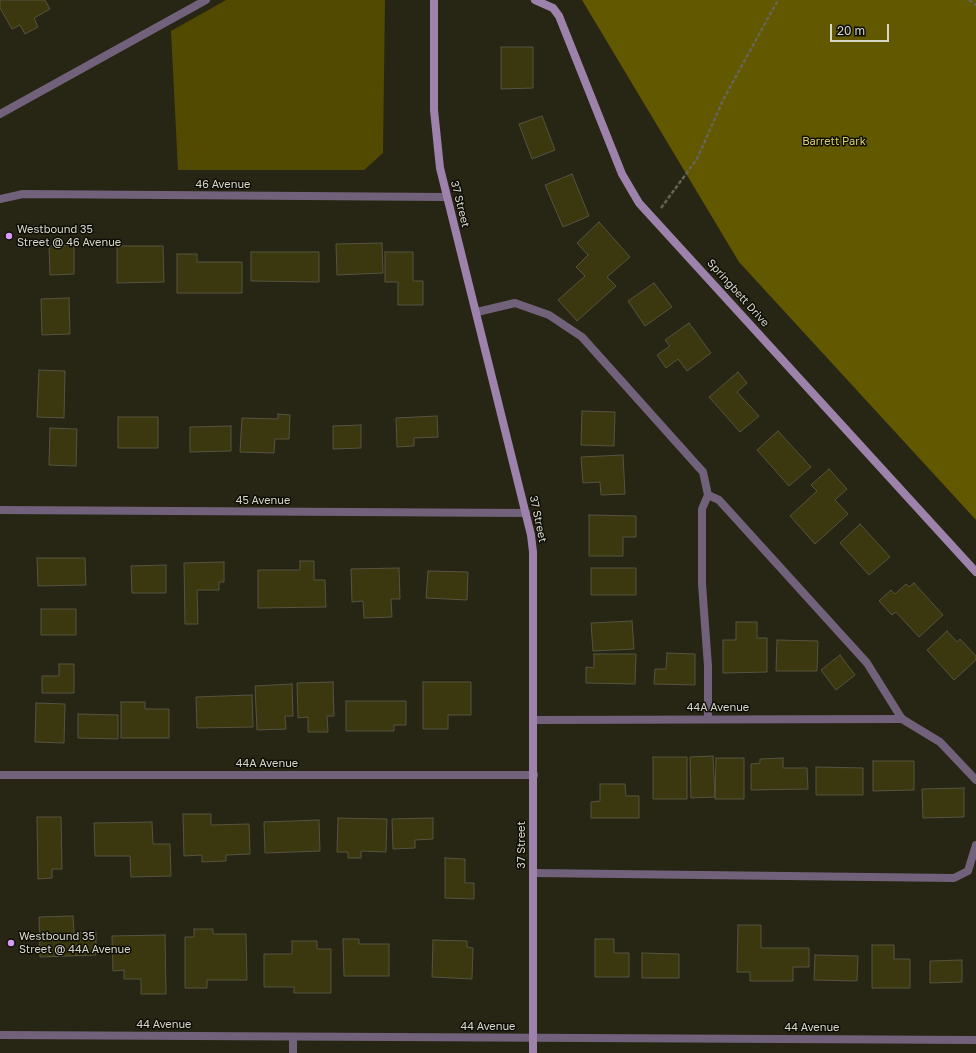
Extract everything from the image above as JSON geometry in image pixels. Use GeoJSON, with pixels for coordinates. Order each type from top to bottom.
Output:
{"type":"FeatureCollection","features":[{"type":"Feature","properties":{"kind":"street"},"geometry":{"type":"LineString","coordinates":[[0,114],[206,0]]}},
{"type":"Feature","properties":{"kind":"street","name":"37 Street"},"geometry":{"type":"LineString","coordinates":[[434,0],[434,110],[440,168],[446,197],[477,312],[531,535],[533,560],[534,776],[533,1053]]}},
{"type":"Feature","properties":{"kind":"street","name":"Springbett Drive"},"geometry":{"type":"LineString","coordinates":[[535,0],[553,8],[559,16],[622,174],[639,203],[976,572]]}},
{"type":"Feature","properties":{"kind":"street","name":"46 Avenue"},"geometry":{"type":"LineString","coordinates":[[0,199],[23,194],[446,197]]}},
{"type":"Feature","properties":{"kind":"street"},"geometry":{"type":"LineString","coordinates":[[477,312],[515,303],[549,315],[582,337],[703,472],[708,495],[702,509],[702,584],[708,666],[708,719]]}},
{"type":"Feature","properties":{"kind":"street"},"geometry":{"type":"LineString","coordinates":[[708,495],[719,500],[867,663],[902,719],[940,742],[976,780]]}},
{"type":"Feature","properties":{"kind":"street","name":"45 Avenue"},"geometry":{"type":"LineString","coordinates":[[0,510],[526,513]]}},
{"type":"Feature","properties":{"kind":"street","name":"44A Avenue"},"geometry":{"type":"LineString","coordinates":[[533,720],[902,719]]}},
{"type":"Feature","properties":{"kind":"street","name":"44A Avenue"},"geometry":{"type":"LineString","coordinates":[[0,775],[534,776]]}},
{"type":"Feature","properties":{"kind":"street"},"geometry":{"type":"LineString","coordinates":[[533,873],[954,878],[968,871],[976,845]]}},
{"type":"Feature","properties":{"kind":"street","name":"44 Avenue"},"geometry":{"type":"LineString","coordinates":[[0,1036],[976,1040]]}},
{"type":"Feature","properties":{"kind":"street"},"geometry":{"type":"LineString","coordinates":[[293,1037],[293,1053]]}},
{"type":"Feature","properties":{"kind":"path"},"geometry":{"type":"LineString","coordinates":[[653,219],[697,159],[724,98],[778,0]]}},
{"type":"Feature","properties":{"kind":"path"},"geometry":{"type":"LineString","coordinates":[[969,0],[976,5]]}},
{"type":"Feature","properties":{"kind":"shaded area"},"geometry":{"type":"Polygon","coordinates":[[[226,0],[385,0],[383,153],[364,170],[178,170],[171,31],[226,0]]]}},
{"type":"Feature","properties":{"kind":"green space","name":"Barrett Park"},"geometry":{"type":"Polygon","coordinates":[[[582,0],[976,0],[976,520],[739,262],[582,0]]]}},
{"type":"Feature","properties":{"kind":"building"},"geometry":{"type":"Polygon","coordinates":[[[0,0],[45,0],[50,9],[34,18],[38,27],[25,34],[20,25],[12,29],[0,8],[0,0]]]}},
{"type":"Feature","properties":{"kind":"building"},"geometry":{"type":"Polygon","coordinates":[[[501,47],[533,47],[533,88],[501,89],[501,47]]]}},
{"type":"Feature","properties":{"kind":"building"},"geometry":{"type":"Polygon","coordinates":[[[542,116],[555,150],[532,159],[519,124],[542,116]]]}},
{"type":"Feature","properties":{"kind":"building"},"geometry":{"type":"Polygon","coordinates":[[[572,174],[589,216],[563,227],[545,185],[572,174]]]}},
{"type":"Feature","properties":{"kind":"building"},"geometry":{"type":"Polygon","coordinates":[[[599,222],[630,257],[607,277],[616,286],[577,321],[558,300],[585,276],[576,267],[588,255],[577,243],[599,222]]]}},
{"type":"Feature","properties":{"kind":"building"},"geometry":{"type":"Polygon","coordinates":[[[382,243],[383,273],[337,275],[336,244],[382,243]]]}},
{"type":"Feature","properties":{"kind":"building"},"geometry":{"type":"Polygon","coordinates":[[[74,245],[74,274],[50,275],[49,246],[74,245]]]}},
{"type":"Feature","properties":{"kind":"building"},"geometry":{"type":"Polygon","coordinates":[[[117,246],[163,246],[164,282],[117,283],[117,246]]]}},
{"type":"Feature","properties":{"kind":"building"},"geometry":{"type":"Polygon","coordinates":[[[251,252],[319,252],[319,282],[251,281],[251,252]]]}},
{"type":"Feature","properties":{"kind":"building"},"geometry":{"type":"Polygon","coordinates":[[[385,252],[413,252],[413,281],[423,281],[423,305],[398,305],[398,282],[385,282],[385,252]]]}},
{"type":"Feature","properties":{"kind":"building"},"geometry":{"type":"Polygon","coordinates":[[[177,254],[197,254],[197,262],[242,262],[242,293],[177,293],[177,254]]]}},
{"type":"Feature","properties":{"kind":"building"},"geometry":{"type":"Polygon","coordinates":[[[654,283],[672,307],[645,326],[628,301],[654,283]]]}},
{"type":"Feature","properties":{"kind":"building"},"geometry":{"type":"Polygon","coordinates":[[[69,298],[70,334],[42,335],[41,299],[69,298]]]}},
{"type":"Feature","properties":{"kind":"building"},"geometry":{"type":"Polygon","coordinates":[[[689,323],[711,353],[687,371],[678,359],[666,368],[657,355],[670,346],[665,340],[689,323]]]}},
{"type":"Feature","properties":{"kind":"building"},"geometry":{"type":"Polygon","coordinates":[[[39,370],[65,371],[64,418],[37,417],[39,370]]]}},
{"type":"Feature","properties":{"kind":"building"},"geometry":{"type":"Polygon","coordinates":[[[738,372],[747,383],[737,392],[759,416],[740,432],[709,397],[738,372]]]}},
{"type":"Feature","properties":{"kind":"building"},"geometry":{"type":"Polygon","coordinates":[[[582,411],[615,412],[614,446],[581,445],[582,411]]]}},
{"type":"Feature","properties":{"kind":"building"},"geometry":{"type":"Polygon","coordinates":[[[278,414],[290,415],[289,439],[275,439],[274,453],[240,452],[242,418],[278,419],[278,414]]]}},
{"type":"Feature","properties":{"kind":"building"},"geometry":{"type":"Polygon","coordinates":[[[437,416],[438,437],[414,438],[414,446],[397,447],[396,418],[437,416]]]}},
{"type":"Feature","properties":{"kind":"building"},"geometry":{"type":"Polygon","coordinates":[[[118,417],[158,417],[158,448],[118,448],[118,417]]]}},
{"type":"Feature","properties":{"kind":"building"},"geometry":{"type":"Polygon","coordinates":[[[361,425],[361,448],[333,449],[333,426],[361,425]]]}},
{"type":"Feature","properties":{"kind":"building"},"geometry":{"type":"Polygon","coordinates":[[[231,426],[231,451],[190,452],[190,427],[231,426]]]}},
{"type":"Feature","properties":{"kind":"building"},"geometry":{"type":"Polygon","coordinates":[[[50,428],[77,429],[76,466],[49,465],[50,428]]]}},
{"type":"Feature","properties":{"kind":"building"},"geometry":{"type":"Polygon","coordinates":[[[778,431],[811,467],[789,486],[757,450],[778,431]]]}},
{"type":"Feature","properties":{"kind":"building"},"geometry":{"type":"Polygon","coordinates":[[[623,455],[625,494],[601,495],[600,482],[583,483],[581,457],[623,455]]]}},
{"type":"Feature","properties":{"kind":"building"},"geometry":{"type":"Polygon","coordinates":[[[829,469],[847,489],[835,500],[848,514],[815,544],[790,516],[817,491],[811,485],[829,469]]]}},
{"type":"Feature","properties":{"kind":"building"},"geometry":{"type":"Polygon","coordinates":[[[589,515],[636,516],[636,537],[623,537],[623,556],[589,556],[589,515]]]}},
{"type":"Feature","properties":{"kind":"building"},"geometry":{"type":"Polygon","coordinates":[[[860,524],[890,557],[869,575],[840,543],[860,524]]]}},
{"type":"Feature","properties":{"kind":"building"},"geometry":{"type":"Polygon","coordinates":[[[37,558],[85,558],[86,585],[38,586],[37,558]]]}},
{"type":"Feature","properties":{"kind":"building"},"geometry":{"type":"Polygon","coordinates":[[[300,561],[314,561],[314,580],[325,580],[326,607],[258,608],[258,570],[300,570],[300,561]]]}},
{"type":"Feature","properties":{"kind":"building"},"geometry":{"type":"Polygon","coordinates":[[[224,562],[224,582],[219,582],[219,590],[197,590],[198,624],[185,624],[184,563],[224,562]]]}},
{"type":"Feature","properties":{"kind":"building"},"geometry":{"type":"Polygon","coordinates":[[[166,565],[166,593],[132,593],[131,566],[166,565]]]}},
{"type":"Feature","properties":{"kind":"building"},"geometry":{"type":"Polygon","coordinates":[[[399,568],[400,599],[391,599],[392,617],[364,618],[363,601],[352,602],[351,569],[399,568]]]}},
{"type":"Feature","properties":{"kind":"building"},"geometry":{"type":"Polygon","coordinates":[[[591,568],[636,568],[636,595],[591,595],[591,568]]]}},
{"type":"Feature","properties":{"kind":"building"},"geometry":{"type":"Polygon","coordinates":[[[428,571],[468,572],[467,600],[426,598],[428,571]]]}},
{"type":"Feature","properties":{"kind":"building"},"geometry":{"type":"Polygon","coordinates":[[[914,583],[943,615],[919,637],[896,612],[892,615],[879,601],[891,590],[895,594],[906,584],[909,587],[914,583]]]}},
{"type":"Feature","properties":{"kind":"building"},"geometry":{"type":"Polygon","coordinates":[[[41,609],[76,609],[76,635],[41,635],[41,609]]]}},
{"type":"Feature","properties":{"kind":"building"},"geometry":{"type":"Polygon","coordinates":[[[632,621],[634,649],[593,651],[591,623],[632,621]]]}},
{"type":"Feature","properties":{"kind":"building"},"geometry":{"type":"Polygon","coordinates":[[[736,622],[757,622],[757,638],[767,638],[767,672],[723,673],[723,640],[736,640],[736,622]]]}},
{"type":"Feature","properties":{"kind":"building"},"geometry":{"type":"Polygon","coordinates":[[[947,631],[957,642],[960,639],[976,656],[976,660],[954,680],[927,650],[947,631]]]}},
{"type":"Feature","properties":{"kind":"building"},"geometry":{"type":"Polygon","coordinates":[[[777,640],[818,641],[817,671],[776,671],[777,640]]]}},
{"type":"Feature","properties":{"kind":"building"},"geometry":{"type":"Polygon","coordinates":[[[667,653],[695,654],[695,685],[654,684],[655,669],[666,669],[667,653]]]}},
{"type":"Feature","properties":{"kind":"building"},"geometry":{"type":"Polygon","coordinates":[[[594,654],[636,654],[635,684],[586,683],[586,667],[594,668],[594,654]]]}},
{"type":"Feature","properties":{"kind":"building"},"geometry":{"type":"Polygon","coordinates":[[[840,655],[855,675],[836,690],[821,670],[840,655]]]}},
{"type":"Feature","properties":{"kind":"building"},"geometry":{"type":"Polygon","coordinates":[[[59,664],[74,664],[74,693],[42,693],[42,676],[59,676],[59,664]]]}},
{"type":"Feature","properties":{"kind":"building"},"geometry":{"type":"Polygon","coordinates":[[[333,682],[334,716],[327,716],[328,732],[308,732],[308,717],[298,718],[297,683],[333,682]]]}},
{"type":"Feature","properties":{"kind":"building"},"geometry":{"type":"Polygon","coordinates":[[[423,682],[471,682],[471,715],[448,715],[448,729],[423,729],[423,682]]]}},
{"type":"Feature","properties":{"kind":"building"},"geometry":{"type":"Polygon","coordinates":[[[292,684],[293,716],[285,716],[286,729],[257,730],[255,686],[292,684]]]}},
{"type":"Feature","properties":{"kind":"building"},"geometry":{"type":"Polygon","coordinates":[[[252,695],[253,727],[197,728],[196,697],[252,695]]]}},
{"type":"Feature","properties":{"kind":"building"},"geometry":{"type":"Polygon","coordinates":[[[346,701],[406,701],[406,725],[394,725],[394,731],[346,731],[346,701]]]}},
{"type":"Feature","properties":{"kind":"building"},"geometry":{"type":"Polygon","coordinates":[[[121,702],[145,702],[145,709],[169,709],[169,738],[121,738],[121,702]]]}},
{"type":"Feature","properties":{"kind":"building"},"geometry":{"type":"Polygon","coordinates":[[[36,703],[65,704],[64,743],[35,742],[36,703]]]}},
{"type":"Feature","properties":{"kind":"building"},"geometry":{"type":"Polygon","coordinates":[[[78,714],[118,715],[118,739],[78,738],[78,714]]]}},
{"type":"Feature","properties":{"kind":"building"},"geometry":{"type":"Polygon","coordinates":[[[713,756],[715,797],[691,798],[690,757],[713,756]]]}},
{"type":"Feature","properties":{"kind":"building"},"geometry":{"type":"Polygon","coordinates":[[[653,757],[687,757],[687,799],[653,799],[653,757]]]}},
{"type":"Feature","properties":{"kind":"building"},"geometry":{"type":"Polygon","coordinates":[[[716,758],[744,758],[744,799],[715,799],[716,758]]]}},
{"type":"Feature","properties":{"kind":"building"},"geometry":{"type":"Polygon","coordinates":[[[783,758],[783,768],[807,768],[808,789],[751,790],[751,764],[760,763],[760,759],[783,758]]]}},
{"type":"Feature","properties":{"kind":"building"},"geometry":{"type":"Polygon","coordinates":[[[873,761],[914,761],[914,790],[873,791],[873,761]]]}},
{"type":"Feature","properties":{"kind":"building"},"geometry":{"type":"Polygon","coordinates":[[[816,767],[863,768],[863,795],[816,795],[816,767]]]}},
{"type":"Feature","properties":{"kind":"building"},"geometry":{"type":"Polygon","coordinates":[[[600,784],[625,784],[626,796],[639,796],[639,818],[591,818],[591,802],[600,801],[600,784]]]}},
{"type":"Feature","properties":{"kind":"building"},"geometry":{"type":"Polygon","coordinates":[[[964,788],[964,817],[923,818],[922,789],[964,788]]]}},
{"type":"Feature","properties":{"kind":"building"},"geometry":{"type":"Polygon","coordinates":[[[183,814],[211,814],[211,825],[249,824],[250,854],[226,855],[226,861],[202,862],[202,855],[184,856],[183,814]]]}},
{"type":"Feature","properties":{"kind":"building"},"geometry":{"type":"Polygon","coordinates":[[[37,817],[61,817],[62,869],[52,869],[52,878],[38,879],[37,817]]]}},
{"type":"Feature","properties":{"kind":"building"},"geometry":{"type":"Polygon","coordinates":[[[338,818],[387,819],[386,852],[361,851],[361,858],[348,858],[348,852],[337,852],[338,818]]]}},
{"type":"Feature","properties":{"kind":"building"},"geometry":{"type":"Polygon","coordinates":[[[433,818],[433,839],[415,840],[415,848],[393,849],[392,819],[433,818]]]}},
{"type":"Feature","properties":{"kind":"building"},"geometry":{"type":"Polygon","coordinates":[[[319,820],[320,851],[265,853],[264,822],[319,820]]]}},
{"type":"Feature","properties":{"kind":"building"},"geometry":{"type":"Polygon","coordinates":[[[152,822],[153,844],[170,844],[171,876],[131,877],[130,856],[95,856],[94,823],[152,822]]]}},
{"type":"Feature","properties":{"kind":"building"},"geometry":{"type":"Polygon","coordinates":[[[445,858],[465,859],[465,883],[474,883],[474,899],[445,898],[445,858]]]}},
{"type":"Feature","properties":{"kind":"building"},"geometry":{"type":"Polygon","coordinates":[[[73,916],[74,933],[96,932],[96,955],[40,957],[39,917],[73,916]]]}},
{"type":"Feature","properties":{"kind":"building"},"geometry":{"type":"Polygon","coordinates":[[[738,925],[761,925],[761,948],[809,948],[809,967],[793,967],[793,981],[750,981],[750,972],[737,972],[738,925]]]}},
{"type":"Feature","properties":{"kind":"building"},"geometry":{"type":"Polygon","coordinates":[[[194,929],[213,929],[213,934],[246,934],[247,980],[207,980],[207,988],[185,988],[185,937],[194,937],[194,929]]]}},
{"type":"Feature","properties":{"kind":"building"},"geometry":{"type":"Polygon","coordinates":[[[165,935],[166,994],[141,994],[141,979],[124,979],[124,970],[113,971],[112,936],[165,935]]]}},
{"type":"Feature","properties":{"kind":"building"},"geometry":{"type":"Polygon","coordinates":[[[343,939],[359,939],[359,944],[389,944],[389,976],[344,976],[343,939]]]}},
{"type":"Feature","properties":{"kind":"building"},"geometry":{"type":"Polygon","coordinates":[[[595,939],[614,939],[614,953],[629,953],[629,977],[595,977],[595,939]]]}},
{"type":"Feature","properties":{"kind":"building"},"geometry":{"type":"Polygon","coordinates":[[[433,940],[467,941],[467,947],[473,948],[472,979],[432,977],[433,940]]]}},
{"type":"Feature","properties":{"kind":"building"},"geometry":{"type":"Polygon","coordinates":[[[292,941],[317,941],[317,949],[331,949],[331,993],[294,993],[294,987],[264,987],[264,954],[292,954],[292,941]]]}},
{"type":"Feature","properties":{"kind":"building"},"geometry":{"type":"Polygon","coordinates":[[[872,945],[894,945],[894,959],[910,959],[910,988],[872,988],[872,945]]]}},
{"type":"Feature","properties":{"kind":"building"},"geometry":{"type":"Polygon","coordinates":[[[642,953],[679,954],[679,978],[642,978],[642,953]]]}},
{"type":"Feature","properties":{"kind":"building"},"geometry":{"type":"Polygon","coordinates":[[[815,955],[858,956],[857,981],[814,980],[815,955]]]}},
{"type":"Feature","properties":{"kind":"building"},"geometry":{"type":"Polygon","coordinates":[[[962,960],[962,982],[930,983],[930,961],[962,960]]]}},
{"type":"Feature","properties":{"kind":"place","name":"Westbound 35 Street @ 46 Avenue"},"geometry":{"type":"Point","coordinates":[9,236]}},
{"type":"Feature","properties":{"kind":"place","name":"Westbound 35 Street @ 44A Avenue"},"geometry":{"type":"Point","coordinates":[11,943]}}]}
